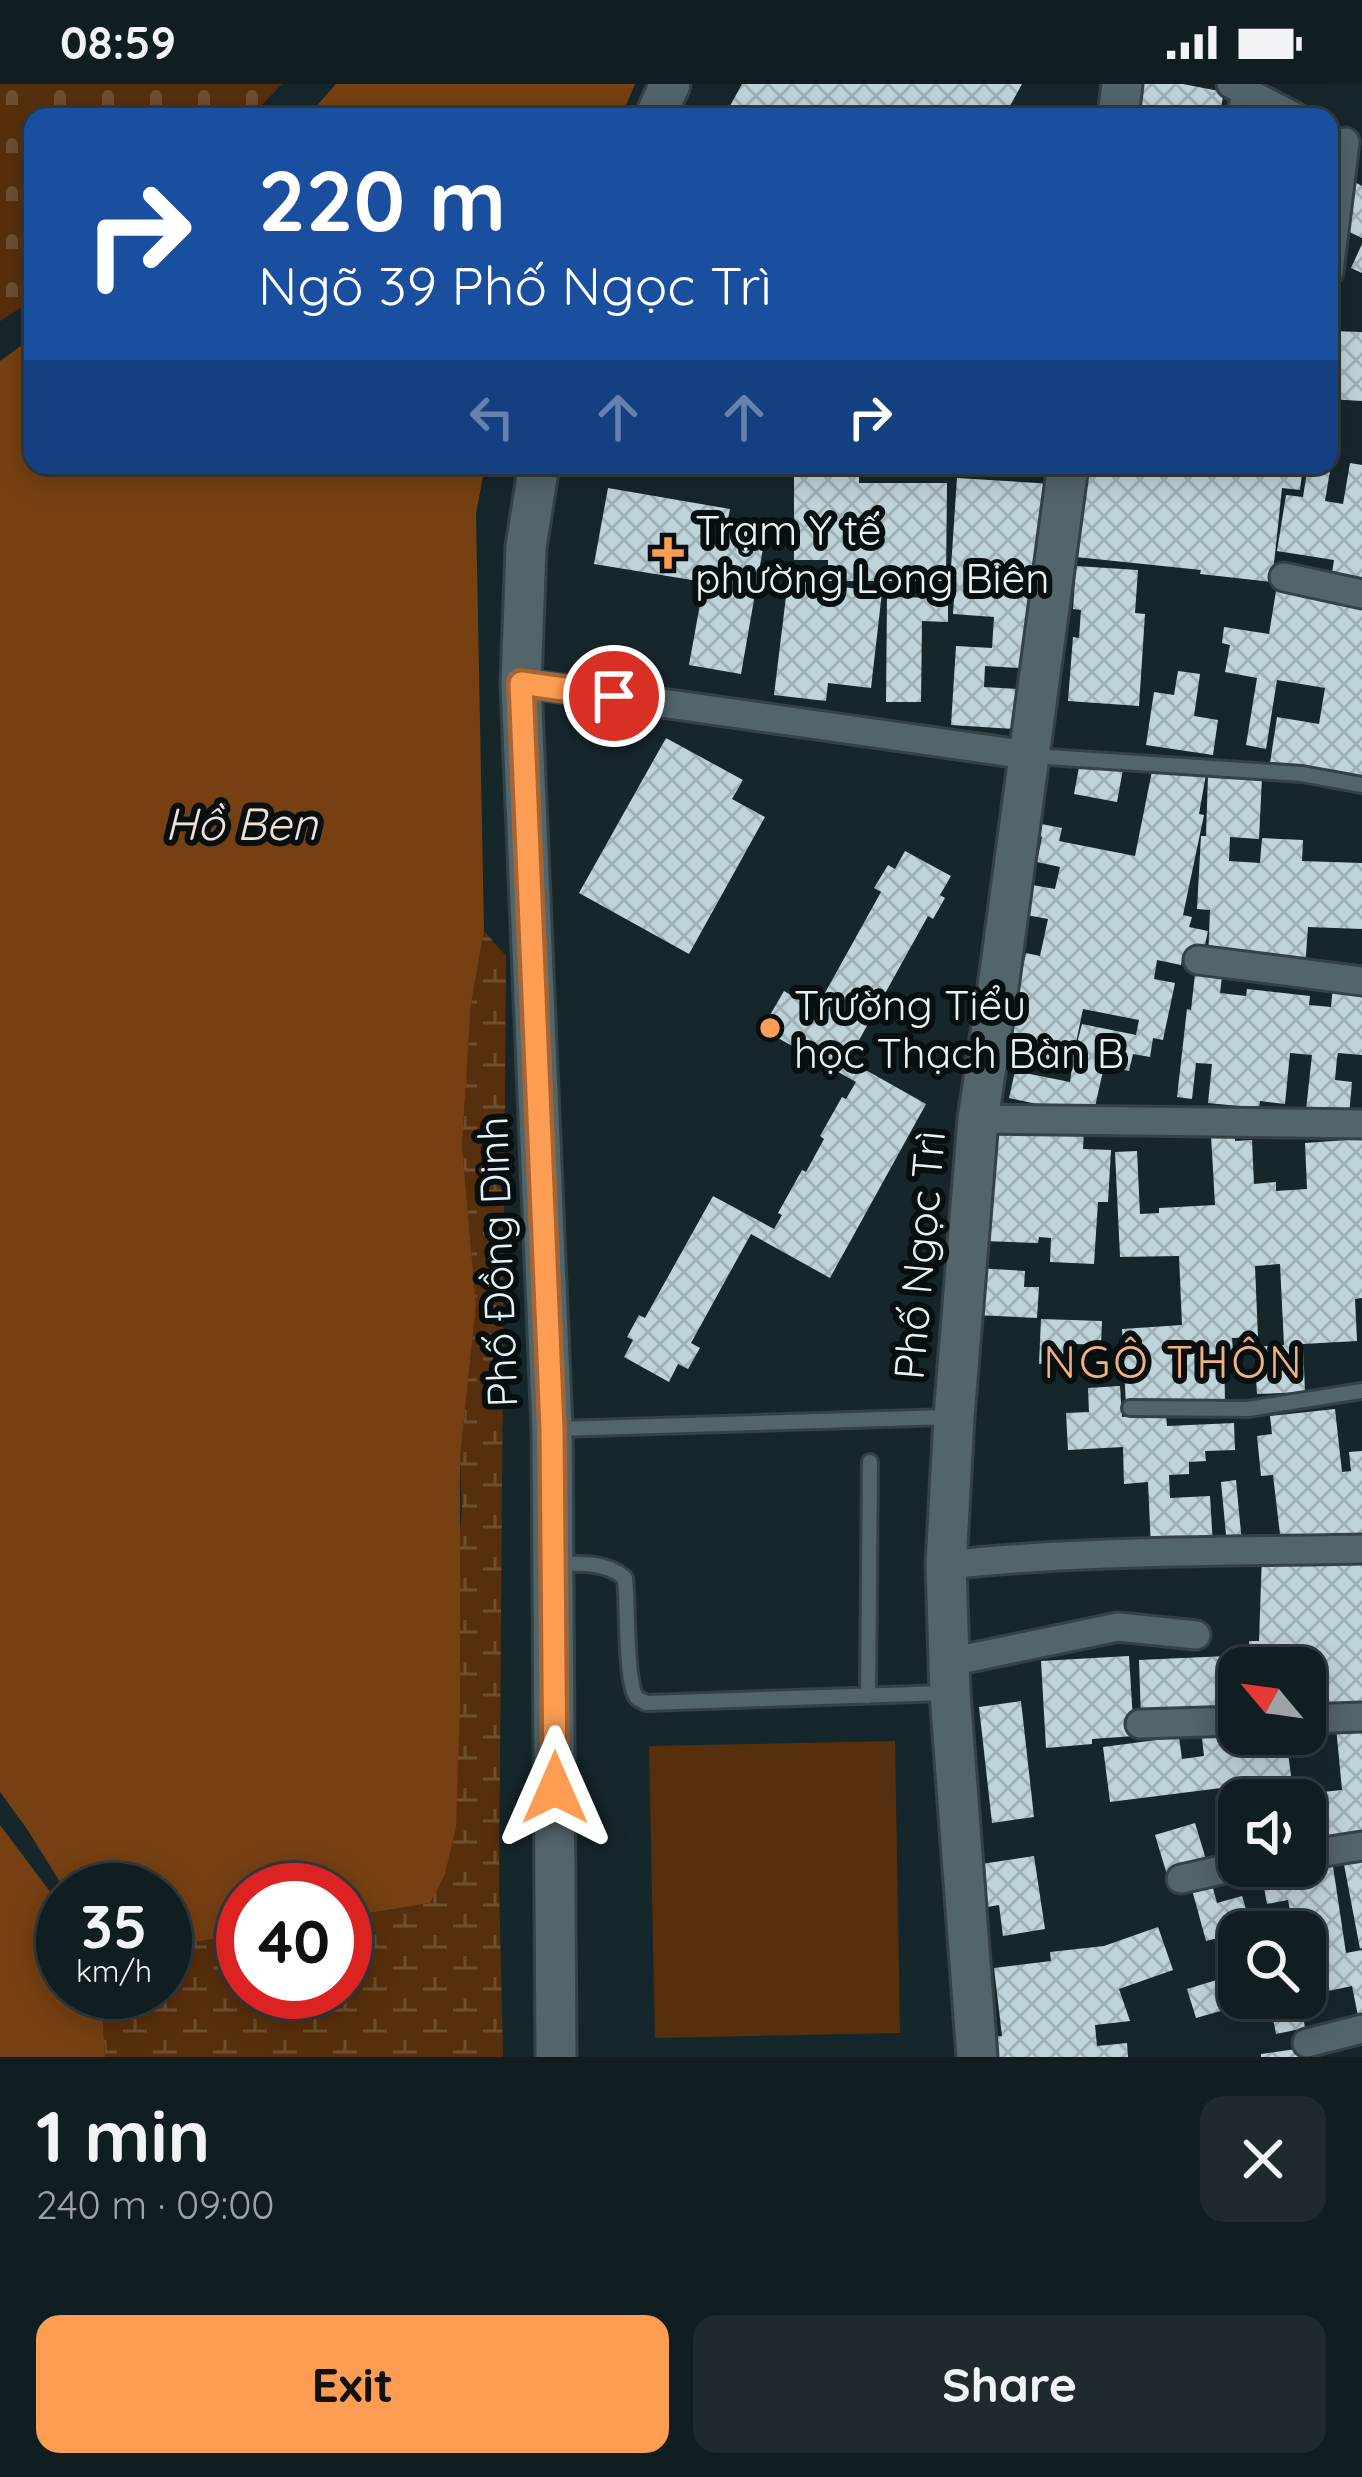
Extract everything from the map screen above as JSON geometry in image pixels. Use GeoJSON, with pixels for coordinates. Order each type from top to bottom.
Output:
{"type":"FeatureCollection","features":[{"type":"Feature","properties":{"kind":"street"},"geometry":{"type":"LineString","coordinates":[[1238,94],[1273,108]]}},
{"type":"Feature","properties":{"kind":"street"},"geometry":{"type":"LineString","coordinates":[[1338,198],[1345,142]]}},
{"type":"Feature","properties":{"kind":"street","name":"Phố Đồng Dinh"},"geometry":{"type":"LineString","coordinates":[[538,474],[526,548],[521,683],[552,1429],[556,2057]]}},
{"type":"Feature","properties":{"kind":"street","name":"Phố Ngọc Trì"},"geometry":{"type":"LineString","coordinates":[[977,2057],[950,1678],[946,1565],[954,1417],[978,1119],[1067,474]]}},
{"type":"Feature","properties":{"kind":"street"},"geometry":{"type":"LineString","coordinates":[[1284,578],[1362,594]]}},
{"type":"Feature","properties":{"kind":"street"},"geometry":{"type":"LineString","coordinates":[[521,683],[1028,755]]}},
{"type":"Feature","properties":{"kind":"street"},"geometry":{"type":"LineString","coordinates":[[1198,960],[1362,981]]}},
{"type":"Feature","properties":{"kind":"street"},"geometry":{"type":"LineString","coordinates":[[978,1119],[1362,1124]]}},
{"type":"Feature","properties":{"kind":"street"},"geometry":{"type":"LineString","coordinates":[[946,1565],[1109,1553],[1362,1549]]}},
{"type":"Feature","properties":{"kind":"street"},"geometry":{"type":"LineString","coordinates":[[950,1678],[1118,1627],[1196,1635]]}},
{"type":"Feature","properties":{"kind":"street"},"geometry":{"type":"LineString","coordinates":[[1326,1718],[1362,1717]]}},
{"type":"Feature","properties":{"kind":"street"},"geometry":{"type":"LineString","coordinates":[[1140,1724],[1218,1722]]}},
{"type":"Feature","properties":{"kind":"street"},"geometry":{"type":"LineString","coordinates":[[1326,1852],[1362,1846]]}},
{"type":"Feature","properties":{"kind":"street"},"geometry":{"type":"LineString","coordinates":[[1181,1879],[1218,1870]]}},
{"type":"Feature","properties":{"kind":"street"},"geometry":{"type":"LineString","coordinates":[[1307,2043],[1362,2029]]}},
{"type":"Feature","properties":{"kind":"lane"},"geometry":{"type":"LineString","coordinates":[[1028,755],[1302,774],[1362,784]]}},
{"type":"Feature","properties":{"kind":"lane"},"geometry":{"type":"LineString","coordinates":[[1130,1408],[1248,1409],[1362,1391]]}},
{"type":"Feature","properties":{"kind":"lane"},"geometry":{"type":"LineString","coordinates":[[552,1429],[954,1417]]}},
{"type":"Feature","properties":{"kind":"lane"},"geometry":{"type":"LineString","coordinates":[[868,1696],[870,1462]]}},
{"type":"Feature","properties":{"kind":"lane"},"geometry":{"type":"LineString","coordinates":[[553,1564],[613,1568],[625,1578],[630,1677],[639,1700],[646,1703],[868,1696],[950,1678]]}},
{"type":"Feature","properties":{"kind":"green space"},"geometry":{"type":"Polygon","coordinates":[[[0,84],[282,84],[259,108],[24,108],[24,306],[0,321],[0,84]]]}},
{"type":"Feature","properties":{"kind":"green space"},"geometry":{"type":"Polygon","coordinates":[[[484,931],[506,956],[499,1885],[503,2057],[105,2057],[103,2019],[192,2019],[192,1942],[216,1938],[216,2019],[372,2019],[372,1913],[430,1903],[462,1508],[460,1458],[476,1305],[462,1145],[471,1004],[484,931]]]}},
{"type":"Feature","properties":{"kind":"green space"},"geometry":{"type":"Polygon","coordinates":[[[895,1741],[900,2033],[655,2038],[649,1746],[895,1741]]]}},
{"type":"Feature","properties":{"kind":"water"},"geometry":{"type":"Polygon","coordinates":[[[336,84],[635,84],[625,108],[315,108],[336,84]]]}},
{"type":"Feature","properties":{"kind":"water","name":"Hồ Ben"},"geometry":{"type":"Polygon","coordinates":[[[24,344],[24,474],[483,474],[476,514],[484,931],[471,1004],[462,1145],[476,1305],[460,1458],[456,1827],[445,1874],[430,1903],[372,1913],[372,1863],[216,1863],[216,1938],[192,1942],[192,1863],[48,1863],[0,1792],[0,361],[24,344]]]}},
{"type":"Feature","properties":{"kind":"water"},"geometry":{"type":"Polygon","coordinates":[[[0,1825],[36,1873],[36,2019],[103,2019],[105,2057],[0,2057],[0,1825]]]}},
{"type":"Feature","properties":{"kind":"building"},"geometry":{"type":"Polygon","coordinates":[[[742,84],[1022,84],[1009,108],[729,108],[742,84]]]}},
{"type":"Feature","properties":{"kind":"building"},"geometry":{"type":"Polygon","coordinates":[[[1138,84],[1183,84],[1224,92],[1221,108],[1134,108],[1138,84]]]}},
{"type":"Feature","properties":{"kind":"building"},"geometry":{"type":"Polygon","coordinates":[[[1347,178],[1362,186],[1362,238],[1339,227],[1347,178]]]}},
{"type":"Feature","properties":{"kind":"building"},"geometry":{"type":"Polygon","coordinates":[[[1362,244],[1362,273],[1351,268],[1362,244]]]}},
{"type":"Feature","properties":{"kind":"building"},"geometry":{"type":"Polygon","coordinates":[[[1338,331],[1362,332],[1362,401],[1338,400],[1338,331]]]}},
{"type":"Feature","properties":{"kind":"building"},"geometry":{"type":"Polygon","coordinates":[[[1350,463],[1362,465],[1362,582],[1332,573],[1334,560],[1277,551],[1286,495],[1303,497],[1307,474],[1330,474],[1325,501],[1343,504],[1350,463]]]}},
{"type":"Feature","properties":{"kind":"building"},"geometry":{"type":"Polygon","coordinates":[[[794,474],[859,474],[859,483],[947,483],[946,581],[828,581],[828,560],[794,560],[794,474]]]}},
{"type":"Feature","properties":{"kind":"building"},"geometry":{"type":"Polygon","coordinates":[[[1085,474],[1302,474],[1300,490],[1282,488],[1272,582],[1076,557],[1085,474]]]}},
{"type":"Feature","properties":{"kind":"building"},"geometry":{"type":"Polygon","coordinates":[[[957,478],[1053,484],[1032,669],[985,666],[984,687],[1033,690],[1030,730],[951,725],[956,646],[992,648],[994,617],[953,614],[955,583],[950,582],[957,478]]]}},
{"type":"Feature","properties":{"kind":"building"},"geometry":{"type":"Polygon","coordinates":[[[608,488],[730,509],[727,524],[766,531],[741,674],[689,665],[704,582],[594,564],[608,488]]]}},
{"type":"Feature","properties":{"kind":"building"},"geometry":{"type":"Polygon","coordinates":[[[1076,566],[1138,570],[1135,613],[1145,614],[1139,706],[1068,701],[1073,637],[1079,638],[1081,610],[1073,609],[1076,566]]]}},
{"type":"Feature","properties":{"kind":"building"},"geometry":{"type":"Polygon","coordinates":[[[788,580],[882,592],[871,688],[828,683],[826,701],[774,695],[788,580]]]}},
{"type":"Feature","properties":{"kind":"building"},"geometry":{"type":"Polygon","coordinates":[[[1277,585],[1362,598],[1362,777],[1270,763],[1277,717],[1319,724],[1325,688],[1277,680],[1266,749],[1246,745],[1257,678],[1225,672],[1230,645],[1222,643],[1224,627],[1269,634],[1277,585]]]}},
{"type":"Feature","properties":{"kind":"building"},"geometry":{"type":"Polygon","coordinates":[[[887,597],[948,598],[948,622],[922,621],[921,702],[886,702],[887,597]]]}},
{"type":"Feature","properties":{"kind":"building"},"geometry":{"type":"Polygon","coordinates":[[[1178,671],[1200,674],[1194,716],[1218,720],[1213,755],[1146,745],[1154,692],[1174,695],[1178,671]]]}},
{"type":"Feature","properties":{"kind":"building"},"geometry":{"type":"Polygon","coordinates":[[[666,738],[743,780],[732,799],[765,817],[689,954],[579,893],[666,738]]]}},
{"type":"Feature","properties":{"kind":"building"},"geometry":{"type":"Polygon","coordinates":[[[1080,762],[1123,769],[1117,802],[1074,794],[1080,762]]]}},
{"type":"Feature","properties":{"kind":"building"},"geometry":{"type":"Polygon","coordinates":[[[1153,766],[1206,774],[1199,814],[1204,815],[1183,915],[1192,917],[1189,927],[1208,931],[1202,959],[1183,955],[1181,965],[1157,960],[1154,979],[1175,983],[1163,1040],[1153,1038],[1150,1057],[1133,1054],[1129,1071],[1104,1066],[1093,1116],[1009,1098],[1015,1071],[1070,1082],[1072,1068],[1004,1055],[1026,953],[1040,956],[1048,919],[1021,914],[1027,884],[1055,889],[1060,867],[1037,862],[1042,837],[1033,835],[1036,823],[1062,828],[1059,841],[1135,856],[1153,766]],[[1083,1009],[1072,1062],[1082,1024],[1136,1035],[1139,1020],[1083,1009]]]}},
{"type":"Feature","properties":{"kind":"building"},"geometry":{"type":"Polygon","coordinates":[[[1208,775],[1262,777],[1259,839],[1230,837],[1229,861],[1260,863],[1262,838],[1303,840],[1302,861],[1362,863],[1362,929],[1308,927],[1305,968],[1208,961],[1210,910],[1197,909],[1208,775]]]}},
{"type":"Feature","properties":{"kind":"building"},"geometry":{"type":"Polygon","coordinates":[[[905,851],[951,876],[940,895],[945,898],[933,919],[928,916],[848,1060],[926,1104],[830,1278],[751,1234],[691,1343],[700,1348],[688,1369],[678,1364],[669,1382],[624,1357],[633,1340],[627,1337],[639,1315],[645,1318],[713,1196],[774,1229],[782,1215],[778,1213],[824,1139],[820,1136],[856,1082],[762,1029],[784,991],[816,1009],[881,892],[874,888],[888,865],[895,869],[905,851]]]}},
{"type":"Feature","properties":{"kind":"building"},"geometry":{"type":"Polygon","coordinates":[[[1196,965],[1223,968],[1220,993],[1246,996],[1247,989],[1310,996],[1309,1005],[1331,1007],[1333,986],[1362,989],[1362,1055],[1338,1053],[1337,1058],[1335,1080],[1352,1082],[1349,1115],[1306,1110],[1312,1055],[1290,1053],[1285,1104],[1260,1101],[1259,1108],[1208,1103],[1212,1064],[1196,1063],[1192,1099],[1177,1097],[1196,965]]]}},
{"type":"Feature","properties":{"kind":"building"},"geometry":{"type":"Polygon","coordinates":[[[989,1125],[1084,1129],[1083,1149],[1111,1150],[1108,1202],[1098,1202],[1094,1264],[1050,1262],[1051,1238],[1039,1237],[1038,1243],[983,1241],[989,1125]]]}},
{"type":"Feature","properties":{"kind":"building"},"geometry":{"type":"Polygon","coordinates":[[[1362,1129],[1362,1298],[1355,1299],[1357,1341],[1303,1344],[1305,1392],[1257,1394],[1254,1347],[1284,1345],[1280,1264],[1255,1266],[1258,1337],[1232,1338],[1233,1351],[1224,1351],[1225,1401],[1126,1406],[1122,1329],[1182,1325],[1179,1256],[1120,1257],[1115,1152],[1137,1151],[1140,1214],[1159,1213],[1159,1208],[1215,1205],[1211,1135],[1235,1134],[1235,1141],[1252,1140],[1254,1184],[1276,1182],[1276,1191],[1307,1189],[1305,1143],[1347,1140],[1347,1130],[1362,1129]]]}},
{"type":"Feature","properties":{"kind":"building"},"geometry":{"type":"Polygon","coordinates":[[[977,1268],[1025,1271],[1024,1287],[1039,1287],[1037,1318],[975,1315],[977,1268]]]}},
{"type":"Feature","properties":{"kind":"building"},"geometry":{"type":"Polygon","coordinates":[[[1041,1319],[1102,1321],[1101,1345],[1075,1344],[1075,1365],[1039,1364],[1041,1319]]]}},
{"type":"Feature","properties":{"kind":"building"},"geometry":{"type":"Polygon","coordinates":[[[1120,1386],[1122,1417],[1166,1415],[1167,1426],[1234,1423],[1235,1450],[1205,1451],[1206,1461],[1189,1462],[1189,1474],[1169,1475],[1170,1498],[1210,1496],[1213,1546],[1151,1549],[1148,1482],[1124,1484],[1123,1447],[1068,1450],[1066,1413],[1089,1412],[1088,1388],[1120,1386]]]}},
{"type":"Feature","properties":{"kind":"building"},"geometry":{"type":"Polygon","coordinates":[[[1335,1409],[1342,1472],[1351,1471],[1349,1452],[1362,1451],[1362,1544],[1281,1543],[1273,1475],[1261,1476],[1257,1436],[1272,1434],[1270,1416],[1335,1409]]]}},
{"type":"Feature","properties":{"kind":"building"},"geometry":{"type":"Polygon","coordinates":[[[1236,1480],[1242,1543],[1227,1545],[1221,1482],[1236,1480]]]}},
{"type":"Feature","properties":{"kind":"building"},"geometry":{"type":"Polygon","coordinates":[[[1362,1553],[1362,1710],[1326,1712],[1326,1647],[1249,1647],[1249,1641],[1259,1641],[1262,1555],[1362,1553]]]}},
{"type":"Feature","properties":{"kind":"building"},"geometry":{"type":"Polygon","coordinates":[[[1129,1656],[1134,1736],[1046,1748],[1041,1661],[1129,1656]]]}},
{"type":"Feature","properties":{"kind":"building"},"geometry":{"type":"Polygon","coordinates":[[[1218,1656],[1218,1715],[1141,1718],[1139,1660],[1218,1656]]]}},
{"type":"Feature","properties":{"kind":"building"},"geometry":{"type":"Polygon","coordinates":[[[1021,1701],[1034,1817],[992,1823],[979,1707],[1021,1701]]]}},
{"type":"Feature","properties":{"kind":"building"},"geometry":{"type":"Polygon","coordinates":[[[1362,1724],[1362,1841],[1326,1845],[1326,1792],[1342,1790],[1336,1727],[1362,1724]]]}},
{"type":"Feature","properties":{"kind":"building"},"geometry":{"type":"Polygon","coordinates":[[[1218,1736],[1218,1755],[1288,1755],[1291,1779],[1218,1779],[1218,1788],[1110,1802],[1103,1747],[1179,1737],[1182,1759],[1204,1756],[1202,1738],[1218,1736]]]}},
{"type":"Feature","properties":{"kind":"building"},"geometry":{"type":"Polygon","coordinates":[[[1195,1823],[1208,1866],[1168,1878],[1155,1835],[1195,1823]]]}},
{"type":"Feature","properties":{"kind":"building"},"geometry":{"type":"Polygon","coordinates":[[[1362,1850],[1362,1948],[1360,1949],[1342,1854],[1362,1850]]]}},
{"type":"Feature","properties":{"kind":"building"},"geometry":{"type":"Polygon","coordinates":[[[1331,1853],[1346,1953],[1362,1950],[1362,2026],[1352,1986],[1326,1991],[1326,1911],[1290,1911],[1288,1900],[1267,1904],[1264,1887],[1326,1887],[1326,1856],[1331,1853]]]}},
{"type":"Feature","properties":{"kind":"building"},"geometry":{"type":"Polygon","coordinates":[[[1034,1856],[1045,1929],[1003,1936],[999,1905],[987,1907],[981,1864],[1034,1856]]]}},
{"type":"Feature","properties":{"kind":"building"},"geometry":{"type":"Polygon","coordinates":[[[1211,1881],[1217,1903],[1242,1896],[1247,1911],[1218,1911],[1218,1938],[1206,1941],[1191,1886],[1211,1881]]]}},
{"type":"Feature","properties":{"kind":"building"},"geometry":{"type":"Polygon","coordinates":[[[1158,1927],[1173,1970],[1119,1989],[1130,2021],[1095,2025],[1097,2046],[1127,2043],[1128,2057],[992,2057],[990,2037],[1002,2036],[994,1968],[1051,1961],[1050,1952],[1104,1946],[1158,1927]]]}},
{"type":"Feature","properties":{"kind":"building"},"geometry":{"type":"Polygon","coordinates":[[[1218,1980],[1218,2012],[1196,2018],[1187,1989],[1218,1980]]]}},
{"type":"Feature","properties":{"kind":"building"},"geometry":{"type":"Polygon","coordinates":[[[1273,2019],[1304,2019],[1305,2028],[1276,2034],[1273,2019]]]}},
{"type":"Feature","properties":{"kind":"building"},"geometry":{"type":"Polygon","coordinates":[[[1310,2047],[1311,2057],[1261,2057],[1261,2054],[1310,2047]]]}},
{"type":"Feature","properties":{"kind":"place","name":"Trạm Y tế phường Long Biên"},"geometry":{"type":"Point","coordinates":[668,553]}},
{"type":"Feature","properties":{"kind":"place","name":"Trường Tiểu học Thạch Bàn B"},"geometry":{"type":"Point","coordinates":[770,1028]}},
{"type":"Feature","properties":{"kind":"district","name":"NGÔ THÔN"},"geometry":{"type":"Point","coordinates":[1174,1361]}},
{"type":"Feature","properties":{"kind":"route"},"geometry":{"type":"LineString","coordinates":[[555,1788],[552,1429],[521,683],[614,696]]}}]}
